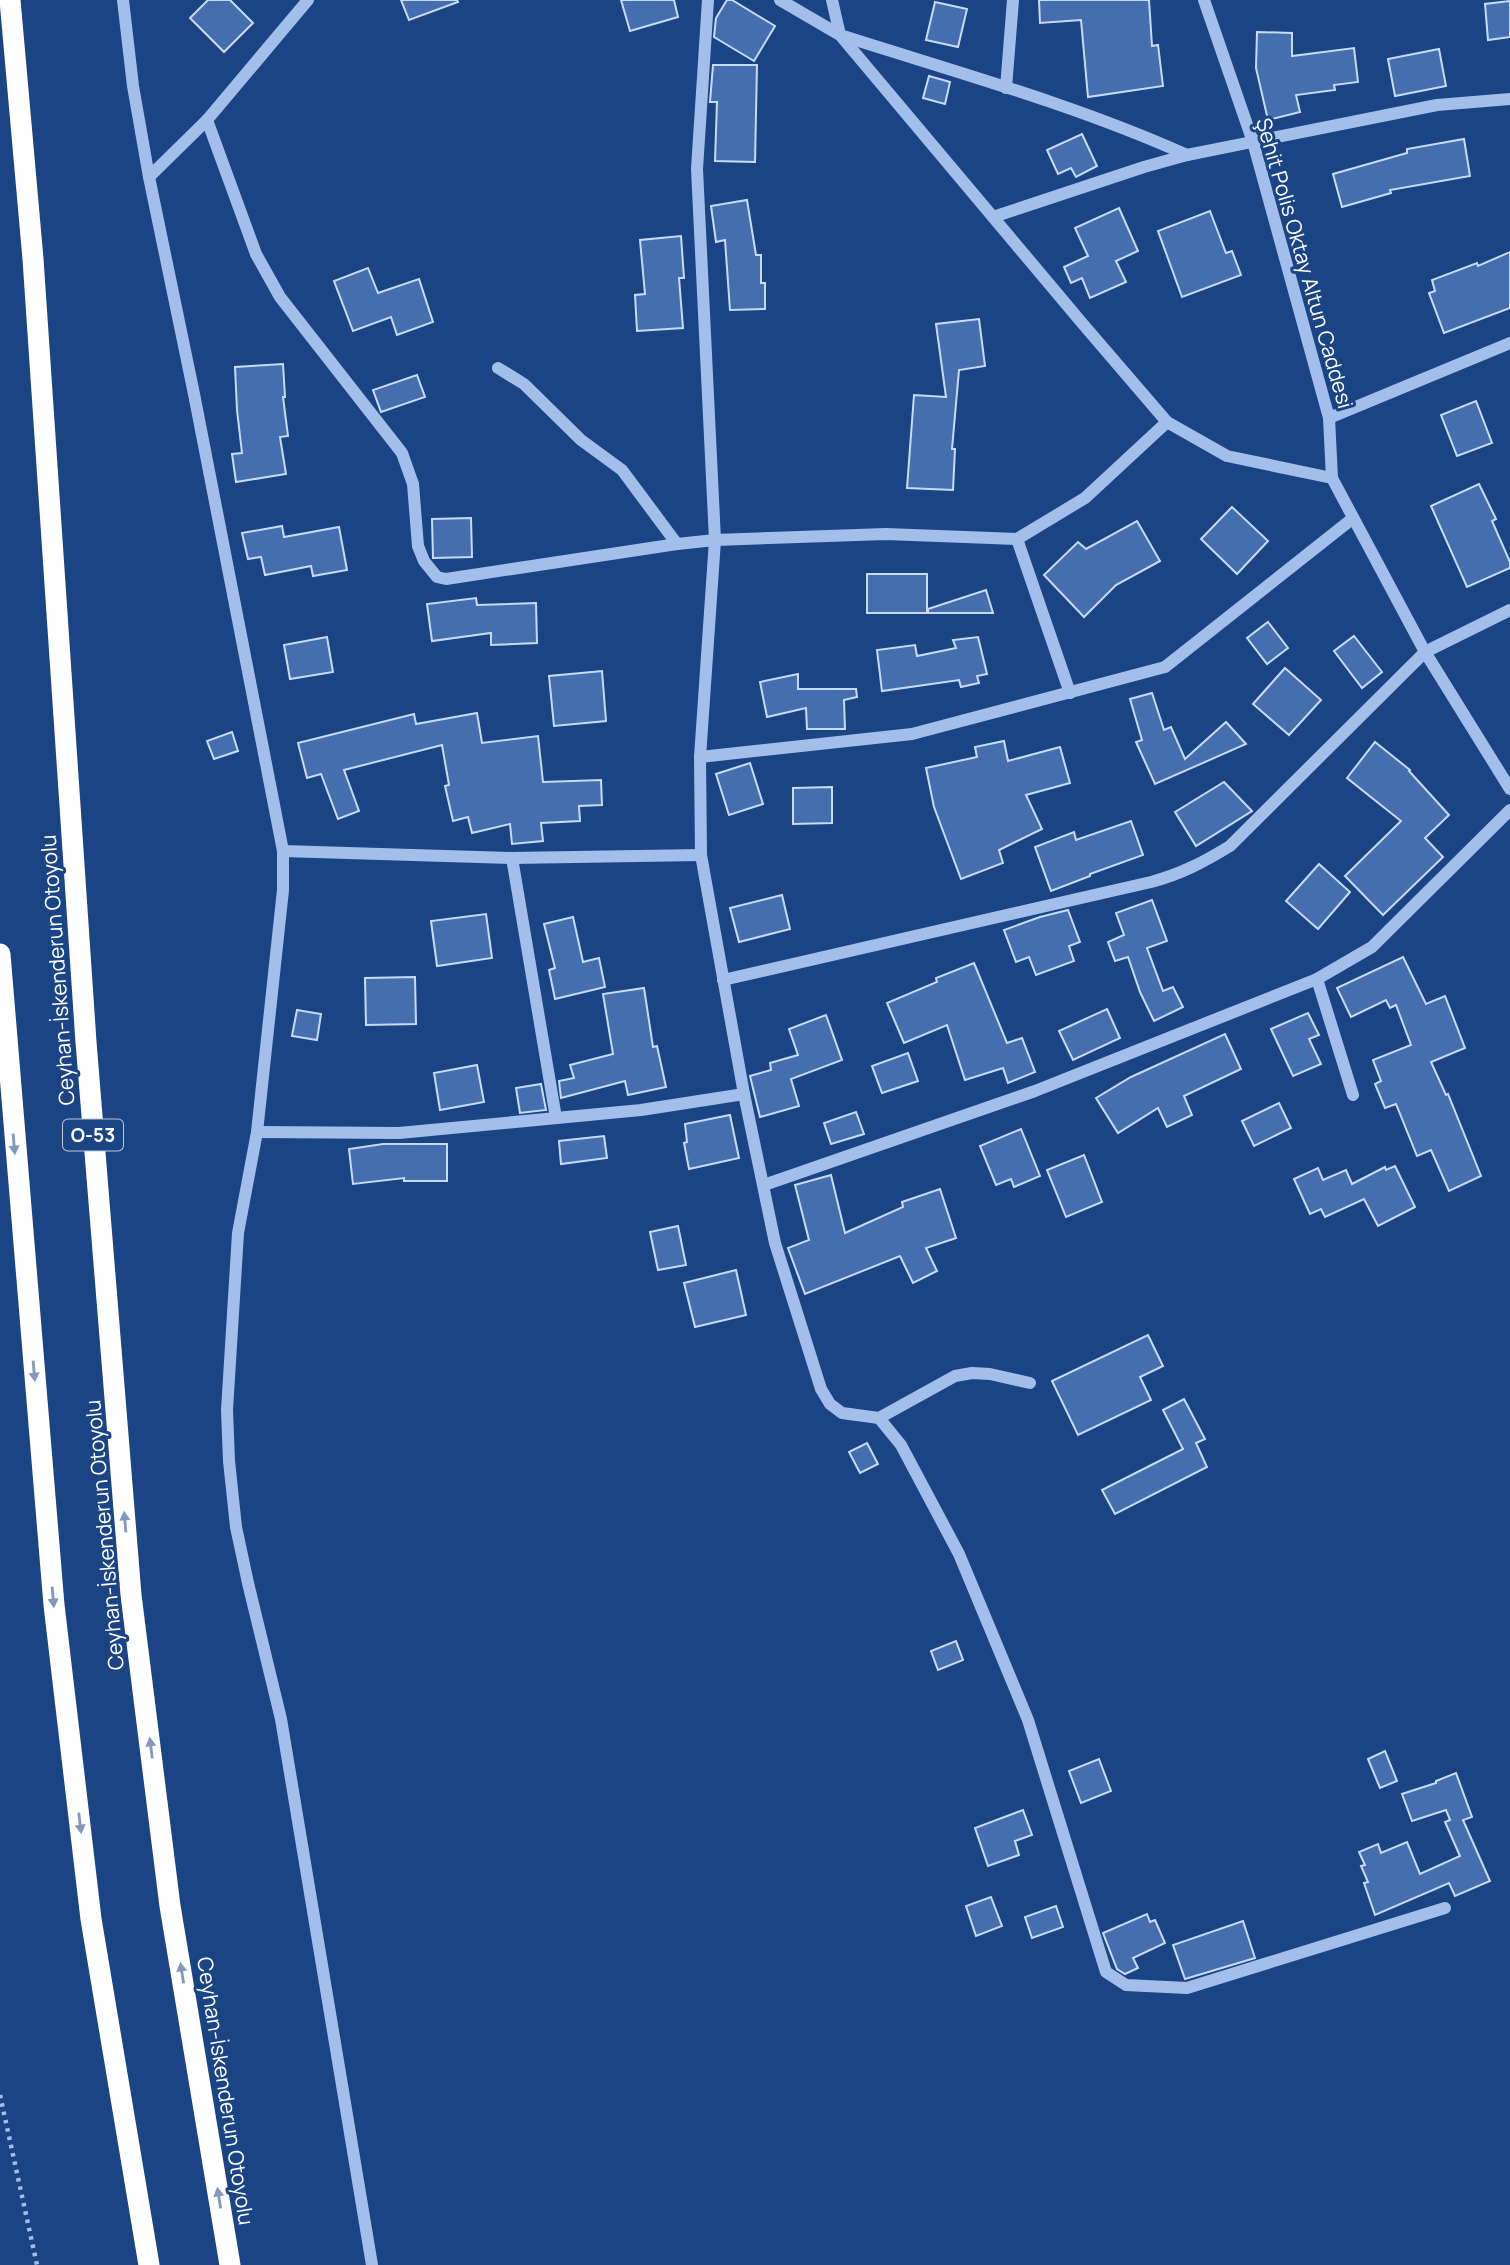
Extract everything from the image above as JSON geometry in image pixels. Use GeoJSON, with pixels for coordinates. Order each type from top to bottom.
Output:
{"type":"FeatureCollection","features":[{"type":"Feature","properties":{"kind":"highway","name":"Ceyhan-İskenderun Otoyolu"},"geometry":{"type":"LineString","coordinates":[[10,0],[33,259],[86,1042],[131,1595],[170,1906],[230,2265]]}},
{"type":"Feature","properties":{"kind":"highway"},"geometry":{"type":"LineString","coordinates":[[0,954],[54,1605],[91,1919],[149,2265]]}},
{"type":"Feature","properties":{"kind":"street"},"geometry":{"type":"LineString","coordinates":[[123,0],[133,86],[149,177],[283,851],[283,890],[257,1132],[238,1233],[227,1410],[229,1461],[236,1527],[284,1732],[372,2265]]}},
{"type":"Feature","properties":{"kind":"street"},"geometry":{"type":"LineString","coordinates":[[149,177],[207,120],[308,0]]}},
{"type":"Feature","properties":{"kind":"street"},"geometry":{"type":"LineString","coordinates":[[708,0],[697,169],[715,540],[700,757],[701,855],[744,1094],[775,1243],[821,1390],[830,1404],[842,1413],[879,1418],[955,1376],[972,1373],[1030,1383]]}},
{"type":"Feature","properties":{"kind":"street"},"geometry":{"type":"LineString","coordinates":[[780,0],[840,36],[1006,88],[1108,123],[1187,155]]}},
{"type":"Feature","properties":{"kind":"street"},"geometry":{"type":"LineString","coordinates":[[832,0],[840,36],[1167,422],[1227,456],[1332,478]]}},
{"type":"Feature","properties":{"kind":"street"},"geometry":{"type":"LineString","coordinates":[[1006,88],[1013,0]]}},
{"type":"Feature","properties":{"kind":"street","name":"Şehit Polis Oktay Altun Caddesi"},"geometry":{"type":"LineString","coordinates":[[1204,0],[1253,142],[1329,418],[1332,478],[1425,652],[1510,789]]}},
{"type":"Feature","properties":{"kind":"street"},"geometry":{"type":"LineString","coordinates":[[992,217],[1187,155],[1437,106],[1510,99]]}},
{"type":"Feature","properties":{"kind":"street"},"geometry":{"type":"LineString","coordinates":[[207,120],[256,254],[280,297],[402,453],[413,484],[418,547],[424,561],[437,578],[446,579],[715,540],[886,534],[1017,539],[1085,498],[1167,422]]}},
{"type":"Feature","properties":{"kind":"street"},"geometry":{"type":"LineString","coordinates":[[1329,418],[1510,343]]}},
{"type":"Feature","properties":{"kind":"street"},"geometry":{"type":"LineString","coordinates":[[498,368],[524,384],[580,440],[622,470],[677,544]]}},
{"type":"Feature","properties":{"kind":"street"},"geometry":{"type":"LineString","coordinates":[[700,757],[912,734],[1165,667],[1352,519]]}},
{"type":"Feature","properties":{"kind":"street"},"geometry":{"type":"LineString","coordinates":[[1017,539],[1070,692]]}},
{"type":"Feature","properties":{"kind":"street"},"geometry":{"type":"LineString","coordinates":[[723,980],[1152,882],[1200,864],[1230,846],[1425,652],[1510,610]]}},
{"type":"Feature","properties":{"kind":"street"},"geometry":{"type":"LineString","coordinates":[[764,1185],[1035,1091],[1317,979],[1372,947],[1510,810]]}},
{"type":"Feature","properties":{"kind":"street"},"geometry":{"type":"LineString","coordinates":[[283,851],[512,858],[701,855]]}},
{"type":"Feature","properties":{"kind":"street"},"geometry":{"type":"LineString","coordinates":[[512,858],[556,1118]]}},
{"type":"Feature","properties":{"kind":"street"},"geometry":{"type":"LineString","coordinates":[[1317,979],[1353,1095]]}},
{"type":"Feature","properties":{"kind":"street"},"geometry":{"type":"LineString","coordinates":[[257,1132],[399,1133],[640,1110],[744,1094]]}},
{"type":"Feature","properties":{"kind":"street"},"geometry":{"type":"LineString","coordinates":[[879,1418],[901,1445],[959,1554],[1028,1720],[1106,1972],[1126,1985],[1187,1988],[1445,1908]]}},
{"type":"Feature","properties":{"kind":"path"},"geometry":{"type":"LineString","coordinates":[[0,2095],[37,2265]]}},
{"type":"Feature","properties":{"kind":"building"},"geometry":{"type":"Polygon","coordinates":[[[208,0],[230,0],[253,23],[224,52],[190,18],[208,0]]]}},
{"type":"Feature","properties":{"kind":"building"},"geometry":{"type":"Polygon","coordinates":[[[401,0],[457,0],[458,2],[409,20],[401,0]]]}},
{"type":"Feature","properties":{"kind":"building"},"geometry":{"type":"Polygon","coordinates":[[[621,0],[674,0],[678,17],[630,31],[621,0]]]}},
{"type":"Feature","properties":{"kind":"building"},"geometry":{"type":"Polygon","coordinates":[[[727,0],[732,0],[775,26],[754,61],[714,37],[716,18],[727,0]]]}},
{"type":"Feature","properties":{"kind":"building"},"geometry":{"type":"Polygon","coordinates":[[[1039,0],[1149,0],[1152,46],[1158,45],[1163,86],[1088,97],[1081,20],[1040,23],[1039,0]]]}},
{"type":"Feature","properties":{"kind":"building"},"geometry":{"type":"Polygon","coordinates":[[[1510,1],[1510,37],[1488,40],[1485,4],[1510,1]]]}},
{"type":"Feature","properties":{"kind":"building"},"geometry":{"type":"Polygon","coordinates":[[[935,2],[967,9],[958,47],[926,40],[935,2]]]}},
{"type":"Feature","properties":{"kind":"building"},"geometry":{"type":"Polygon","coordinates":[[[1257,32],[1292,33],[1292,56],[1354,48],[1358,82],[1334,85],[1335,90],[1296,95],[1300,112],[1268,120],[1256,68],[1257,32]]]}},
{"type":"Feature","properties":{"kind":"building"},"geometry":{"type":"Polygon","coordinates":[[[1439,49],[1446,86],[1395,96],[1388,59],[1439,49]]]}},
{"type":"Feature","properties":{"kind":"building"},"geometry":{"type":"Polygon","coordinates":[[[713,65],[757,65],[755,162],[715,161],[717,102],[710,102],[713,65]]]}},
{"type":"Feature","properties":{"kind":"building"},"geometry":{"type":"Polygon","coordinates":[[[929,76],[950,82],[945,104],[923,98],[929,76]]]}},
{"type":"Feature","properties":{"kind":"building"},"geometry":{"type":"Polygon","coordinates":[[[1082,134],[1097,166],[1076,177],[1071,168],[1058,174],[1047,150],[1082,134]]]}},
{"type":"Feature","properties":{"kind":"building"},"geometry":{"type":"Polygon","coordinates":[[[1464,139],[1470,176],[1390,190],[1391,193],[1342,207],[1333,174],[1407,153],[1407,149],[1464,139]]]}},
{"type":"Feature","properties":{"kind":"building"},"geometry":{"type":"Polygon","coordinates":[[[747,200],[756,255],[761,255],[765,309],[730,310],[725,240],[716,242],[711,206],[747,200]]]}},
{"type":"Feature","properties":{"kind":"building"},"geometry":{"type":"Polygon","coordinates":[[[1119,208],[1138,251],[1116,261],[1126,282],[1090,298],[1082,278],[1071,283],[1064,267],[1088,256],[1075,228],[1119,208]]]}},
{"type":"Feature","properties":{"kind":"building"},"geometry":{"type":"Polygon","coordinates":[[[1210,211],[1226,253],[1232,251],[1241,275],[1182,297],[1158,231],[1210,211]]]}},
{"type":"Feature","properties":{"kind":"building"},"geometry":{"type":"Polygon","coordinates":[[[681,236],[684,278],[679,278],[683,328],[637,331],[635,295],[645,294],[640,240],[681,236]]]}},
{"type":"Feature","properties":{"kind":"building"},"geometry":{"type":"Polygon","coordinates":[[[1510,252],[1510,308],[1444,333],[1429,293],[1435,291],[1432,280],[1477,263],[1478,266],[1510,252]]]}},
{"type":"Feature","properties":{"kind":"building"},"geometry":{"type":"Polygon","coordinates":[[[368,268],[378,293],[419,279],[433,322],[397,335],[391,317],[353,331],[334,281],[368,268]]]}},
{"type":"Feature","properties":{"kind":"building"},"geometry":{"type":"Polygon","coordinates":[[[979,319],[985,366],[959,370],[952,449],[955,449],[953,490],[907,488],[914,395],[946,397],[936,324],[979,319]]]}},
{"type":"Feature","properties":{"kind":"building"},"geometry":{"type":"Polygon","coordinates":[[[283,364],[283,397],[288,436],[280,437],[286,474],[236,482],[232,454],[242,453],[235,367],[283,364]]]}},
{"type":"Feature","properties":{"kind":"building"},"geometry":{"type":"Polygon","coordinates":[[[417,375],[425,397],[381,412],[373,390],[417,375]]]}},
{"type":"Feature","properties":{"kind":"building"},"geometry":{"type":"Polygon","coordinates":[[[1476,401],[1492,443],[1457,456],[1441,415],[1476,401]]]}},
{"type":"Feature","properties":{"kind":"building"},"geometry":{"type":"Polygon","coordinates":[[[1479,484],[1496,519],[1492,521],[1510,562],[1510,568],[1467,587],[1431,506],[1479,484]]]}},
{"type":"Feature","properties":{"kind":"building"},"geometry":{"type":"Polygon","coordinates":[[[1232,507],[1268,541],[1237,574],[1201,539],[1232,507]]]}},
{"type":"Feature","properties":{"kind":"building"},"geometry":{"type":"Polygon","coordinates":[[[471,518],[472,557],[433,558],[432,519],[471,518]]]}},
{"type":"Feature","properties":{"kind":"building"},"geometry":{"type":"Polygon","coordinates":[[[1137,521],[1160,561],[1116,585],[1084,617],[1044,575],[1078,542],[1086,549],[1137,521]]]}},
{"type":"Feature","properties":{"kind":"building"},"geometry":{"type":"Polygon","coordinates":[[[282,526],[284,537],[339,527],[347,570],[313,576],[311,566],[265,575],[261,557],[248,559],[242,533],[282,526]]]}},
{"type":"Feature","properties":{"kind":"building"},"geometry":{"type":"Polygon","coordinates":[[[867,574],[927,574],[927,613],[867,613],[867,574]]]}},
{"type":"Feature","properties":{"kind":"building"},"geometry":{"type":"Polygon","coordinates":[[[986,590],[993,613],[928,613],[928,609],[986,590]]]}},
{"type":"Feature","properties":{"kind":"building"},"geometry":{"type":"Polygon","coordinates":[[[476,598],[477,605],[536,603],[537,643],[491,645],[491,633],[432,641],[427,604],[476,598]]]}},
{"type":"Feature","properties":{"kind":"building"},"geometry":{"type":"Polygon","coordinates":[[[1268,622],[1288,648],[1267,664],[1247,638],[1268,622]]]}},
{"type":"Feature","properties":{"kind":"building"},"geometry":{"type":"Polygon","coordinates":[[[1354,636],[1382,672],[1362,688],[1334,651],[1354,636]]]}},
{"type":"Feature","properties":{"kind":"building"},"geometry":{"type":"Polygon","coordinates":[[[327,637],[333,672],[290,679],[284,645],[327,637]]]}},
{"type":"Feature","properties":{"kind":"building"},"geometry":{"type":"Polygon","coordinates":[[[978,637],[987,674],[977,676],[979,683],[961,687],[959,680],[882,691],[877,650],[915,645],[917,656],[956,648],[953,640],[978,637]]]}},
{"type":"Feature","properties":{"kind":"building"},"geometry":{"type":"Polygon","coordinates":[[[1285,668],[1321,700],[1289,735],[1253,704],[1285,668]]]}},
{"type":"Feature","properties":{"kind":"building"},"geometry":{"type":"Polygon","coordinates":[[[602,671],[606,721],[554,726],[549,676],[602,671]]]}},
{"type":"Feature","properties":{"kind":"building"},"geometry":{"type":"Polygon","coordinates":[[[798,674],[798,689],[856,689],[857,697],[844,700],[845,729],[807,729],[806,708],[767,717],[760,682],[798,674]]]}},
{"type":"Feature","properties":{"kind":"building"},"geometry":{"type":"Polygon","coordinates":[[[1152,693],[1164,730],[1171,727],[1185,759],[1226,722],[1246,744],[1155,784],[1136,742],[1142,740],[1130,699],[1152,693]]]}},
{"type":"Feature","properties":{"kind":"building"},"geometry":{"type":"Polygon","coordinates":[[[477,713],[482,743],[538,736],[543,782],[601,780],[602,805],[579,806],[580,821],[541,823],[543,841],[512,844],[510,824],[472,833],[468,817],[453,821],[445,786],[449,785],[442,745],[344,770],[359,811],[338,819],[321,774],[307,778],[298,743],[414,714],[416,724],[477,713]]]}},
{"type":"Feature","properties":{"kind":"building"},"geometry":{"type":"Polygon","coordinates":[[[232,732],[238,751],[214,759],[207,741],[232,732]]]}},
{"type":"Feature","properties":{"kind":"building"},"geometry":{"type":"Polygon","coordinates":[[[1004,741],[1008,761],[1060,747],[1070,783],[1026,795],[1042,829],[999,850],[1003,863],[961,879],[934,807],[926,768],[977,757],[975,747],[1004,741]]]}},
{"type":"Feature","properties":{"kind":"building"},"geometry":{"type":"Polygon","coordinates":[[[1375,742],[1410,770],[1449,815],[1425,838],[1443,857],[1383,915],[1345,876],[1401,821],[1347,778],[1375,742]]]}},
{"type":"Feature","properties":{"kind":"building"},"geometry":{"type":"Polygon","coordinates":[[[750,763],[763,804],[729,815],[716,774],[750,763]]]}},
{"type":"Feature","properties":{"kind":"building"},"geometry":{"type":"Polygon","coordinates":[[[1224,782],[1252,811],[1196,846],[1175,812],[1224,782]]]}},
{"type":"Feature","properties":{"kind":"building"},"geometry":{"type":"Polygon","coordinates":[[[832,787],[832,823],[793,824],[793,788],[832,787]]]}},
{"type":"Feature","properties":{"kind":"building"},"geometry":{"type":"Polygon","coordinates":[[[1131,821],[1143,855],[1051,891],[1035,847],[1074,832],[1076,840],[1131,821]]]}},
{"type":"Feature","properties":{"kind":"building"},"geometry":{"type":"Polygon","coordinates":[[[1319,864],[1350,892],[1318,929],[1286,901],[1319,864]]]}},
{"type":"Feature","properties":{"kind":"building"},"geometry":{"type":"Polygon","coordinates":[[[782,895],[790,929],[739,942],[730,908],[782,895]]]}},
{"type":"Feature","properties":{"kind":"building"},"geometry":{"type":"Polygon","coordinates":[[[1152,900],[1167,941],[1147,948],[1163,991],[1173,987],[1183,1007],[1154,1021],[1128,957],[1115,961],[1108,942],[1124,935],[1116,913],[1152,900]]]}},
{"type":"Feature","properties":{"kind":"building"},"geometry":{"type":"Polygon","coordinates":[[[1068,910],[1080,942],[1069,946],[1074,961],[1036,975],[1029,957],[1016,962],[1004,930],[1068,910]]]}},
{"type":"Feature","properties":{"kind":"building"},"geometry":{"type":"Polygon","coordinates":[[[486,914],[492,958],[437,966],[431,921],[486,914]]]}},
{"type":"Feature","properties":{"kind":"building"},"geometry":{"type":"Polygon","coordinates":[[[573,917],[583,962],[599,958],[605,987],[555,999],[549,970],[555,968],[544,924],[573,917]]]}},
{"type":"Feature","properties":{"kind":"building"},"geometry":{"type":"Polygon","coordinates":[[[1403,957],[1426,1004],[1445,996],[1465,1048],[1431,1062],[1446,1095],[1448,1094],[1481,1176],[1449,1191],[1431,1150],[1417,1156],[1396,1104],[1385,1108],[1375,1084],[1381,1081],[1373,1060],[1411,1045],[1396,1005],[1390,1008],[1386,1000],[1351,1017],[1337,988],[1403,957]]]}},
{"type":"Feature","properties":{"kind":"building"},"geometry":{"type":"Polygon","coordinates":[[[974,963],[1007,1043],[1022,1038],[1035,1072],[1008,1083],[1003,1068],[965,1080],[947,1025],[904,1043],[887,1003],[937,982],[936,978],[974,963]]]}},
{"type":"Feature","properties":{"kind":"building"},"geometry":{"type":"Polygon","coordinates":[[[415,977],[416,1024],[366,1025],[365,978],[415,977]]]}},
{"type":"Feature","properties":{"kind":"building"},"geometry":{"type":"Polygon","coordinates":[[[644,988],[653,1047],[657,1046],[666,1087],[628,1095],[625,1081],[561,1098],[559,1081],[574,1078],[570,1065],[613,1054],[603,994],[644,988]]]}},
{"type":"Feature","properties":{"kind":"building"},"geometry":{"type":"Polygon","coordinates":[[[1107,1009],[1120,1038],[1073,1060],[1059,1031],[1107,1009]]]}},
{"type":"Feature","properties":{"kind":"building"},"geometry":{"type":"Polygon","coordinates":[[[297,1010],[321,1014],[317,1040],[292,1036],[297,1010]]]}},
{"type":"Feature","properties":{"kind":"building"},"geometry":{"type":"Polygon","coordinates":[[[1308,1013],[1319,1035],[1309,1039],[1321,1064],[1293,1076],[1271,1029],[1308,1013]]]}},
{"type":"Feature","properties":{"kind":"building"},"geometry":{"type":"Polygon","coordinates":[[[826,1015],[842,1060],[791,1079],[799,1106],[760,1117],[750,1076],[771,1070],[770,1063],[798,1055],[789,1029],[826,1015]]]}},
{"type":"Feature","properties":{"kind":"building"},"geometry":{"type":"Polygon","coordinates":[[[1225,1034],[1241,1069],[1184,1096],[1192,1115],[1167,1127],[1158,1108],[1118,1133],[1096,1098],[1131,1077],[1225,1034]]]}},
{"type":"Feature","properties":{"kind":"building"},"geometry":{"type":"Polygon","coordinates":[[[908,1053],[918,1081],[882,1093],[872,1066],[908,1053]]]}},
{"type":"Feature","properties":{"kind":"building"},"geometry":{"type":"Polygon","coordinates":[[[477,1065],[484,1102],[440,1110],[434,1073],[477,1065]]]}},
{"type":"Feature","properties":{"kind":"building"},"geometry":{"type":"Polygon","coordinates":[[[541,1084],[546,1110],[520,1113],[516,1088],[541,1084]]]}},
{"type":"Feature","properties":{"kind":"building"},"geometry":{"type":"Polygon","coordinates":[[[1279,1103],[1291,1128],[1254,1146],[1242,1121],[1279,1103]]]}},
{"type":"Feature","properties":{"kind":"building"},"geometry":{"type":"Polygon","coordinates":[[[856,1112],[864,1134],[831,1144],[824,1123],[856,1112]]]}},
{"type":"Feature","properties":{"kind":"building"},"geometry":{"type":"Polygon","coordinates":[[[730,1115],[739,1158],[689,1169],[684,1143],[687,1142],[685,1124],[730,1115]]]}},
{"type":"Feature","properties":{"kind":"building"},"geometry":{"type":"Polygon","coordinates":[[[1021,1129],[1040,1176],[1014,1187],[1011,1179],[996,1185],[980,1146],[1021,1129]]]}},
{"type":"Feature","properties":{"kind":"building"},"geometry":{"type":"Polygon","coordinates":[[[604,1136],[607,1158],[561,1164],[559,1141],[604,1136]]]}},
{"type":"Feature","properties":{"kind":"building"},"geometry":{"type":"Polygon","coordinates":[[[383,1144],[447,1144],[447,1181],[404,1181],[404,1178],[353,1184],[349,1149],[383,1144]]]}},
{"type":"Feature","properties":{"kind":"building"},"geometry":{"type":"Polygon","coordinates":[[[1084,1155],[1102,1202],[1066,1217],[1047,1170],[1084,1155]]]}},
{"type":"Feature","properties":{"kind":"building"},"geometry":{"type":"Polygon","coordinates":[[[1395,1166],[1415,1207],[1378,1226],[1364,1199],[1325,1217],[1321,1209],[1310,1214],[1294,1179],[1318,1168],[1323,1180],[1346,1170],[1352,1184],[1385,1167],[1386,1170],[1395,1166]]]}},
{"type":"Feature","properties":{"kind":"building"},"geometry":{"type":"Polygon","coordinates":[[[831,1175],[845,1233],[903,1207],[902,1202],[940,1189],[956,1238],[926,1248],[937,1271],[913,1283],[900,1256],[805,1294],[788,1248],[809,1240],[795,1185],[831,1175]]]}},
{"type":"Feature","properties":{"kind":"building"},"geometry":{"type":"Polygon","coordinates":[[[678,1226],[686,1265],[658,1270],[650,1232],[678,1226]]]}},
{"type":"Feature","properties":{"kind":"building"},"geometry":{"type":"Polygon","coordinates":[[[736,1270],[746,1315],[695,1327],[684,1283],[736,1270]]]}},
{"type":"Feature","properties":{"kind":"building"},"geometry":{"type":"Polygon","coordinates":[[[1148,1335],[1163,1366],[1140,1377],[1151,1400],[1078,1435],[1052,1381],[1148,1335]]]}},
{"type":"Feature","properties":{"kind":"building"},"geometry":{"type":"Polygon","coordinates":[[[1184,1399],[1205,1439],[1196,1443],[1207,1467],[1115,1514],[1102,1490],[1183,1449],[1163,1410],[1184,1399]]]}},
{"type":"Feature","properties":{"kind":"building"},"geometry":{"type":"Polygon","coordinates":[[[867,1443],[878,1464],[860,1473],[849,1452],[867,1443]]]}},
{"type":"Feature","properties":{"kind":"building"},"geometry":{"type":"Polygon","coordinates":[[[956,1641],[963,1660],[938,1670],[931,1651],[956,1641]]]}},
{"type":"Feature","properties":{"kind":"building"},"geometry":{"type":"Polygon","coordinates":[[[1385,1751],[1397,1781],[1380,1788],[1368,1759],[1385,1751]]]}},
{"type":"Feature","properties":{"kind":"building"},"geometry":{"type":"Polygon","coordinates":[[[1099,1759],[1111,1791],[1081,1803],[1069,1771],[1099,1759]]]}},
{"type":"Feature","properties":{"kind":"building"},"geometry":{"type":"Polygon","coordinates":[[[1456,1773],[1472,1817],[1463,1820],[1490,1881],[1455,1896],[1449,1883],[1375,1915],[1364,1883],[1368,1882],[1361,1866],[1365,1865],[1359,1852],[1378,1844],[1381,1853],[1407,1842],[1420,1874],[1460,1856],[1445,1822],[1450,1820],[1446,1810],[1412,1821],[1402,1794],[1456,1773]]]}},
{"type":"Feature","properties":{"kind":"building"},"geometry":{"type":"Polygon","coordinates":[[[1023,1810],[1032,1835],[1015,1841],[1019,1855],[988,1866],[975,1828],[1023,1810]]]}},
{"type":"Feature","properties":{"kind":"building"},"geometry":{"type":"Polygon","coordinates":[[[991,1897],[1002,1926],[976,1936],[966,1906],[991,1897]]]}},
{"type":"Feature","properties":{"kind":"building"},"geometry":{"type":"Polygon","coordinates":[[[1056,1906],[1063,1927],[1032,1938],[1025,1917],[1056,1906]]]}},
{"type":"Feature","properties":{"kind":"building"},"geometry":{"type":"Polygon","coordinates":[[[1147,1914],[1150,1922],[1155,1920],[1165,1943],[1133,1958],[1138,1968],[1125,1974],[1117,1969],[1103,1933],[1147,1914]]]}},
{"type":"Feature","properties":{"kind":"building"},"geometry":{"type":"Polygon","coordinates":[[[1243,1921],[1255,1958],[1185,1979],[1173,1945],[1243,1921]]]}}]}
